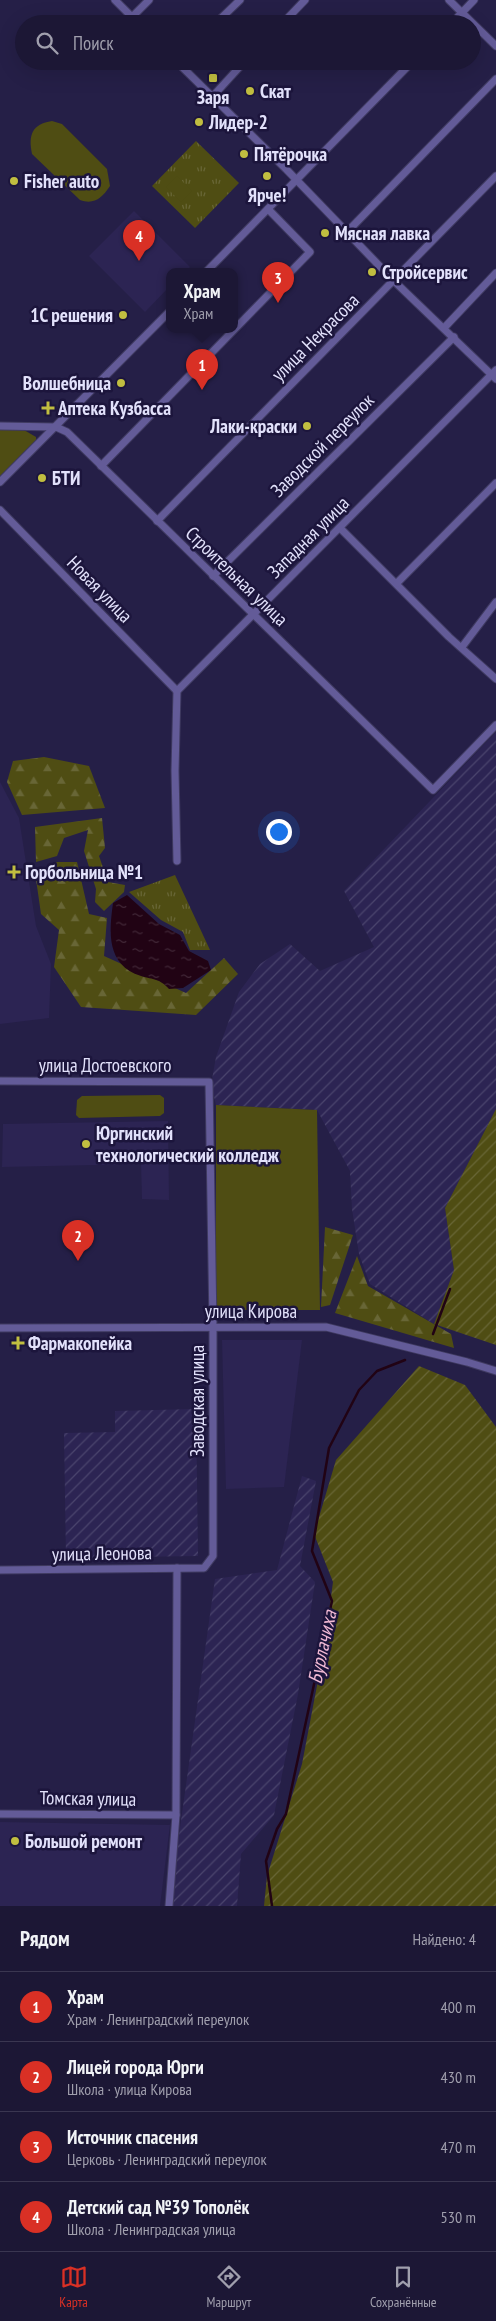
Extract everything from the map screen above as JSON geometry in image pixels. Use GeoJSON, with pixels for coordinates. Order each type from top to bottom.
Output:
{"type":"FeatureCollection","features":[{"type":"Feature","properties":{"kind":"street"},"geometry":{"type":"LineString","coordinates":[[115,0],[130,15]]}},
{"type":"Feature","properties":{"kind":"street"},"geometry":{"type":"LineString","coordinates":[[134,15],[149,0]]}},
{"type":"Feature","properties":{"kind":"street"},"geometry":{"type":"LineString","coordinates":[[224,15],[240,0]]}},
{"type":"Feature","properties":{"kind":"street"},"geometry":{"type":"LineString","coordinates":[[291,15],[305,0]]}},
{"type":"Feature","properties":{"kind":"street"},"geometry":{"type":"LineString","coordinates":[[449,0],[462,13],[474,0]]}},
{"type":"Feature","properties":{"kind":"street"},"geometry":{"type":"LineString","coordinates":[[481,31],[496,46]]}},
{"type":"Feature","properties":{"kind":"street"},"geometry":{"type":"LineString","coordinates":[[186,70],[348,231],[394,281],[494,374]]}},
{"type":"Feature","properties":{"kind":"street"},"geometry":{"type":"LineString","coordinates":[[213,96],[237,70]]}},
{"type":"Feature","properties":{"kind":"street"},"geometry":{"type":"LineString","coordinates":[[210,268],[404,70]]}},
{"type":"Feature","properties":{"kind":"street"},"geometry":{"type":"LineString","coordinates":[[348,231],[496,79]]}},
{"type":"Feature","properties":{"kind":"street","name":"улица Некрасова"},"geometry":{"type":"LineString","coordinates":[[157,521],[496,176]]}},
{"type":"Feature","properties":{"kind":"street"},"geometry":{"type":"LineString","coordinates":[[238,326],[310,252],[268,209]]}},
{"type":"Feature","properties":{"kind":"street"},"geometry":{"type":"LineString","coordinates":[[444,328],[496,273]]}},
{"type":"Feature","properties":{"kind":"street"},"geometry":{"type":"LineString","coordinates":[[0,482],[166,315]]}},
{"type":"Feature","properties":{"kind":"street"},"geometry":{"type":"LineString","coordinates":[[101,466],[231,333]]}},
{"type":"Feature","properties":{"kind":"street","name":"Заводской переулок"},"geometry":{"type":"LineString","coordinates":[[213,576],[454,337]]}},
{"type":"Feature","properties":{"kind":"street","name":"Западная улица"},"geometry":{"type":"LineString","coordinates":[[177,691],[494,374]]}},
{"type":"Feature","properties":{"kind":"street"},"geometry":{"type":"LineString","coordinates":[[0,426],[56,426]]}},
{"type":"Feature","properties":{"kind":"street","name":"Строительная улица"},"geometry":{"type":"LineString","coordinates":[[56,426],[67,432],[433,790],[496,725]]}},
{"type":"Feature","properties":{"kind":"street"},"geometry":{"type":"LineString","coordinates":[[397,583],[496,483]]}},
{"type":"Feature","properties":{"kind":"street","name":"Новая улица"},"geometry":{"type":"LineString","coordinates":[[0,510],[177,691]]}},
{"type":"Feature","properties":{"kind":"street"},"geometry":{"type":"LineString","coordinates":[[340,528],[449,637],[496,678]]}},
{"type":"Feature","properties":{"kind":"street"},"geometry":{"type":"LineString","coordinates":[[462,647],[496,602]]}},
{"type":"Feature","properties":{"kind":"street"},"geometry":{"type":"LineString","coordinates":[[177,691],[175,771],[177,862]]}},
{"type":"Feature","properties":{"kind":"street","name":"улица Достоевского"},"geometry":{"type":"LineString","coordinates":[[0,1081],[209,1082]]}},
{"type":"Feature","properties":{"kind":"street","name":"Заводская улица"},"geometry":{"type":"LineString","coordinates":[[204,1568],[212,1556],[213,1326],[209,1082]]}},
{"type":"Feature","properties":{"kind":"street","name":"улица Кирова"},"geometry":{"type":"LineString","coordinates":[[0,1328],[213,1326],[334,1329],[496,1371]]}},
{"type":"Feature","properties":{"kind":"street"},"geometry":{"type":"LineString","coordinates":[[169,1906],[176,1815],[177,1568]]}},
{"type":"Feature","properties":{"kind":"street","name":"улица Леонова"},"geometry":{"type":"LineString","coordinates":[[0,1570],[204,1568]]}},
{"type":"Feature","properties":{"kind":"street","name":"Томская улица"},"geometry":{"type":"LineString","coordinates":[[0,1814],[176,1815]]}},
{"type":"Feature","properties":{"kind":"shaded area"},"geometry":{"type":"Polygon","coordinates":[[[134,211],[190,267],[166,268],[166,290],[145,312],[89,256],[134,211]]]}},
{"type":"Feature","properties":{"kind":"shaded area"},"geometry":{"type":"Polygon","coordinates":[[[496,732],[496,1109],[445,1208],[454,1270],[434,1324],[370,1284],[359,1254],[352,1209],[350,1171],[317,1110],[216,1105],[211,1085],[216,1057],[239,992],[260,964],[290,944],[320,971],[374,947],[344,891],[496,732]]]}},
{"type":"Feature","properties":{"kind":"shaded area","name":"Горбольница №1"},"geometry":{"type":"Polygon","coordinates":[[[0,782],[19,818],[36,926],[51,964],[49,1018],[0,1024],[0,782]]]}},
{"type":"Feature","properties":{"kind":"shaded area","name":"Юргинский технологический колледж"},"geometry":{"type":"Polygon","coordinates":[[[168,1121],[169,1200],[142,1199],[141,1164],[2,1167],[3,1124],[168,1121]]]}},
{"type":"Feature","properties":{"kind":"shaded area"},"geometry":{"type":"Polygon","coordinates":[[[222,1340],[302,1340],[284,1487],[226,1489],[222,1340]]]}},
{"type":"Feature","properties":{"kind":"shaded area"},"geometry":{"type":"Polygon","coordinates":[[[196,1409],[198,1556],[66,1558],[64,1433],[115,1432],[115,1411],[196,1409]]]}},
{"type":"Feature","properties":{"kind":"shaded area"},"geometry":{"type":"Polygon","coordinates":[[[302,1476],[316,1481],[300,1566],[315,1582],[298,1694],[274,1815],[241,1854],[237,1906],[173,1906],[177,1849],[215,1579],[277,1570],[302,1476]]]}},
{"type":"Feature","properties":{"kind":"shaded area"},"geometry":{"type":"Polygon","coordinates":[[[0,1822],[170,1825],[160,1906],[0,1906],[0,1822]]]}},
{"type":"Feature","properties":{"kind":"green space"},"geometry":{"type":"Polygon","coordinates":[[[52,121],[62,124],[107,169],[110,186],[104,194],[94,201],[80,200],[32,154],[31,136],[33,132],[45,122],[52,121]]]}},
{"type":"Feature","properties":{"kind":"green space"},"geometry":{"type":"Polygon","coordinates":[[[196,141],[239,183],[195,228],[152,186],[196,141]]]}},
{"type":"Feature","properties":{"kind":"green space"},"geometry":{"type":"Polygon","coordinates":[[[177,176],[192,191],[181,202],[166,187],[177,176]]]}},
{"type":"Feature","properties":{"kind":"green space"},"geometry":{"type":"Polygon","coordinates":[[[0,430],[24,430],[36,437],[36,443],[0,480],[0,430]]]}},
{"type":"Feature","properties":{"kind":"green space"},"geometry":{"type":"Polygon","coordinates":[[[44,757],[89,766],[105,808],[22,815],[7,782],[13,761],[44,757]]]}},
{"type":"Feature","properties":{"kind":"green space"},"geometry":{"type":"Polygon","coordinates":[[[102,818],[105,848],[99,856],[108,882],[125,885],[124,892],[104,911],[95,902],[96,889],[84,851],[88,830],[64,838],[57,856],[36,862],[35,827],[102,818]]]}},
{"type":"Feature","properties":{"kind":"green space"},"geometry":{"type":"Polygon","coordinates":[[[57,862],[77,862],[89,914],[107,918],[104,956],[186,993],[224,958],[238,974],[196,1015],[81,1007],[54,967],[59,930],[41,914],[36,879],[57,862]]]}},
{"type":"Feature","properties":{"kind":"green space"},"geometry":{"type":"Polygon","coordinates":[[[175,875],[210,950],[190,950],[183,932],[161,920],[129,892],[175,875]]]}},
{"type":"Feature","properties":{"kind":"green space"},"geometry":{"type":"Polygon","coordinates":[[[160,1095],[164,1098],[164,1113],[160,1116],[79,1118],[76,1115],[77,1100],[82,1096],[160,1095]]]}},
{"type":"Feature","properties":{"kind":"green space"},"geometry":{"type":"Polygon","coordinates":[[[216,1105],[317,1110],[320,1310],[216,1310],[216,1105]]]}},
{"type":"Feature","properties":{"kind":"green space"},"geometry":{"type":"Polygon","coordinates":[[[496,1109],[496,1345],[434,1324],[454,1270],[445,1208],[496,1109]]]}},
{"type":"Feature","properties":{"kind":"green space"},"geometry":{"type":"Polygon","coordinates":[[[325,1227],[353,1235],[330,1305],[321,1307],[325,1227]]]}},
{"type":"Feature","properties":{"kind":"green space"},"geometry":{"type":"Polygon","coordinates":[[[357,1256],[368,1286],[451,1334],[454,1348],[335,1313],[357,1256]]]}},
{"type":"Feature","properties":{"kind":"green space"},"geometry":{"type":"Polygon","coordinates":[[[419,1366],[465,1385],[496,1427],[496,1906],[264,1906],[267,1876],[302,1764],[324,1649],[333,1582],[314,1534],[336,1460],[419,1366]]]}},
{"type":"Feature","properties":{"kind":"water"},"geometry":{"type":"Polygon","coordinates":[[[127,895],[159,924],[180,935],[189,951],[208,961],[211,970],[183,988],[169,989],[159,981],[141,976],[121,964],[112,946],[111,925],[113,903],[127,895]]]}},
{"type":"Feature","properties":{"kind":"waterway","name":"Бурлачиха"},"geometry":{"type":"LineString","coordinates":[[433,1334],[450,1289]]}},
{"type":"Feature","properties":{"kind":"waterway","name":"Бурлачиха"},"geometry":{"type":"LineString","coordinates":[[272,1906],[266,1861],[277,1829],[286,1814],[332,1601],[312,1551],[329,1448],[359,1390],[377,1371],[405,1360]]}},
{"type":"Feature","properties":{"kind":"place","name":"Заря"},"geometry":{"type":"Point","coordinates":[213,78]}},
{"type":"Feature","properties":{"kind":"place","name":"Скат"},"geometry":{"type":"Point","coordinates":[250,91]}},
{"type":"Feature","properties":{"kind":"place","name":"Лидер-2"},"geometry":{"type":"Point","coordinates":[199,122]}},
{"type":"Feature","properties":{"kind":"place","name":"Пятёрочка"},"geometry":{"type":"Point","coordinates":[244,154]}},
{"type":"Feature","properties":{"kind":"place","name":"Ярче!"},"geometry":{"type":"Point","coordinates":[267,176]}},
{"type":"Feature","properties":{"kind":"place","name":"Fisher auto"},"geometry":{"type":"Point","coordinates":[14,181]}},
{"type":"Feature","properties":{"kind":"place","name":"Мясная лавка"},"geometry":{"type":"Point","coordinates":[325,233]}},
{"type":"Feature","properties":{"kind":"place","name":"Детский сад №39 Тополёк"},"geometry":{"type":"Point","coordinates":[139,261]}},
{"type":"Feature","properties":{"kind":"place","name":"Стройсервис"},"geometry":{"type":"Point","coordinates":[372,272]}},
{"type":"Feature","properties":{"kind":"place","name":"Источник спасения"},"geometry":{"type":"Point","coordinates":[278,303]}},
{"type":"Feature","properties":{"kind":"place","name":"1С решения"},"geometry":{"type":"Point","coordinates":[123,315]}},
{"type":"Feature","properties":{"kind":"place","name":"Волшебница"},"geometry":{"type":"Point","coordinates":[121,383]}},
{"type":"Feature","properties":{"kind":"place","name":"Храм"},"geometry":{"type":"Point","coordinates":[202,390]}},
{"type":"Feature","properties":{"kind":"place","name":"Аптека Кузбасса"},"geometry":{"type":"Point","coordinates":[48,408]}},
{"type":"Feature","properties":{"kind":"place","name":"Лаки-краски"},"geometry":{"type":"Point","coordinates":[307,426]}},
{"type":"Feature","properties":{"kind":"place","name":"БТИ"},"geometry":{"type":"Point","coordinates":[42,478]}},
{"type":"Feature","properties":{"kind":"place","name":"Горбольница №1"},"geometry":{"type":"Point","coordinates":[14,872]}},
{"type":"Feature","properties":{"kind":"place","name":"Юргинский технологический колледж"},"geometry":{"type":"Point","coordinates":[86,1144]}},
{"type":"Feature","properties":{"kind":"place","name":"Лицей города Юрги"},"geometry":{"type":"Point","coordinates":[78,1261]}},
{"type":"Feature","properties":{"kind":"place","name":"Фармакопейка"},"geometry":{"type":"Point","coordinates":[18,1343]}},
{"type":"Feature","properties":{"kind":"place","name":"Большой ремонт"},"geometry":{"type":"Point","coordinates":[15,1841]}}]}
